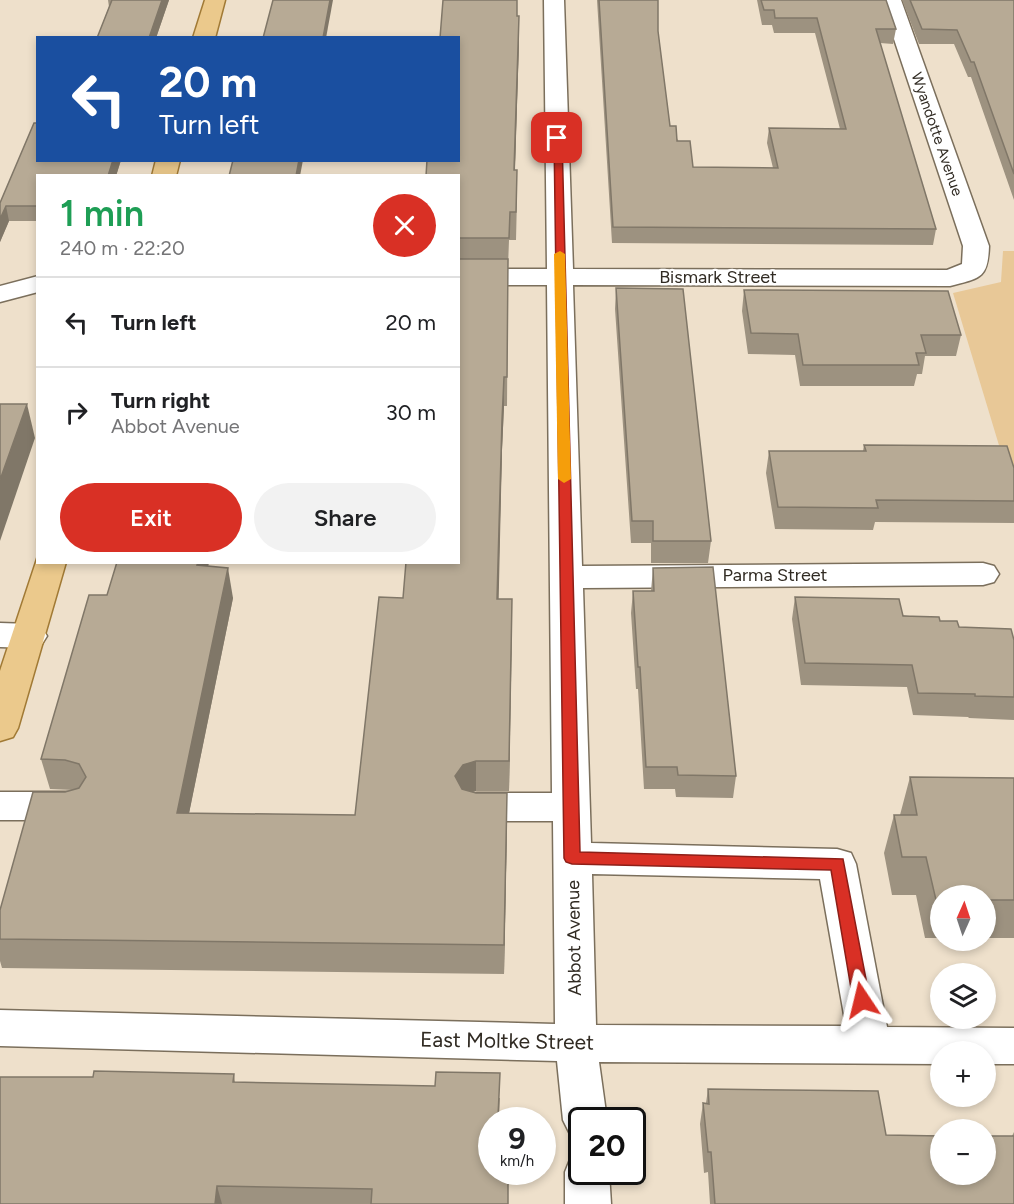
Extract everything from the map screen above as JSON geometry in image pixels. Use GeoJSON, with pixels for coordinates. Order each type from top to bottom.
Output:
{"type":"FeatureCollection","features":[{"type":"Feature","properties":{"kind":"main road"},"geometry":{"type":"LineString","coordinates":[[205,36],[215,0]]}},
{"type":"Feature","properties":{"kind":"main road"},"geometry":{"type":"LineString","coordinates":[[0,728],[15,635],[49,564]]}},
{"type":"Feature","properties":{"kind":"street","name":"Abbot Avenue"},"geometry":{"type":"LineString","coordinates":[[554,0],[576,1043],[583,1107]]}},
{"type":"Feature","properties":{"kind":"street","name":"Wyandotte Avenue"},"geometry":{"type":"LineString","coordinates":[[891,0],[976,246],[975,268]]}},
{"type":"Feature","properties":{"kind":"street","name":"Bismark Street"},"geometry":{"type":"LineString","coordinates":[[460,276],[950,278],[975,268]]}},
{"type":"Feature","properties":{"kind":"street"},"geometry":{"type":"LineString","coordinates":[[0,294],[36,285]]}},
{"type":"Feature","properties":{"kind":"street","name":"Parma Street"},"geometry":{"type":"LineString","coordinates":[[566,577],[983,574]]}},
{"type":"Feature","properties":{"kind":"street"},"geometry":{"type":"LineString","coordinates":[[0,806],[73,806]]}},
{"type":"Feature","properties":{"kind":"street"},"geometry":{"type":"LineString","coordinates":[[477,807],[571,807]]}},
{"type":"Feature","properties":{"kind":"street"},"geometry":{"type":"LineString","coordinates":[[572,858],[837,864],[870,1045]]}},
{"type":"Feature","properties":{"kind":"street","name":"East Moltke Street"},"geometry":{"type":"LineString","coordinates":[[0,1028],[576,1043],[1014,1046]]}},
{"type":"Feature","properties":{"kind":"street"},"geometry":{"type":"LineString","coordinates":[[587,1185],[588,1204]]}},
{"type":"Feature","properties":{"kind":"shaded area"},"geometry":{"type":"Polygon","coordinates":[[[1003,251],[1014,251],[1014,495],[953,293],[1001,282],[1003,251]]]}},
{"type":"Feature","properties":{"kind":"building"},"geometry":{"type":"Polygon","coordinates":[[[112,0],[162,0],[150,36],[98,36],[112,0]]]}},
{"type":"Feature","properties":{"kind":"building"},"geometry":{"type":"Polygon","coordinates":[[[273,0],[330,0],[323,36],[264,36],[273,0]]]}},
{"type":"Feature","properties":{"kind":"building"},"geometry":{"type":"Polygon","coordinates":[[[443,0],[517,0],[517,16],[519,16],[514,170],[517,170],[516,212],[510,212],[509,238],[460,238],[460,174],[426,174],[427,162],[460,162],[460,36],[440,36],[443,0]]]}},
{"type":"Feature","properties":{"kind":"building"},"geometry":{"type":"Polygon","coordinates":[[[599,0],[658,0],[658,31],[670,126],[676,126],[677,141],[690,141],[693,167],[778,168],[769,128],[846,129],[817,18],[775,18],[774,10],[764,10],[761,0],[886,0],[896,29],[876,29],[936,229],[613,227],[599,0]]]}},
{"type":"Feature","properties":{"kind":"building"},"geometry":{"type":"Polygon","coordinates":[[[910,0],[1014,0],[1014,174],[974,62],[971,62],[957,30],[922,29],[910,0]]]}},
{"type":"Feature","properties":{"kind":"building"},"geometry":{"type":"Polygon","coordinates":[[[34,123],[36,123],[36,162],[112,162],[109,174],[36,174],[36,206],[6,206],[0,219],[0,203],[34,123]]]}},
{"type":"Feature","properties":{"kind":"building"},"geometry":{"type":"Polygon","coordinates":[[[232,162],[299,162],[296,174],[230,174],[232,162]]]}},
{"type":"Feature","properties":{"kind":"building"},"geometry":{"type":"Polygon","coordinates":[[[460,259],[508,259],[507,377],[504,377],[502,420],[497,599],[512,599],[509,761],[476,761],[463,765],[455,776],[462,789],[476,793],[507,793],[504,945],[0,939],[0,910],[33,792],[65,792],[79,788],[86,777],[79,764],[65,760],[41,759],[89,595],[107,595],[116,564],[197,564],[228,568],[177,813],[355,815],[379,597],[403,598],[406,564],[460,564],[460,259]]]}},
{"type":"Feature","properties":{"kind":"building"},"geometry":{"type":"Polygon","coordinates":[[[616,288],[683,289],[711,541],[653,541],[653,521],[632,521],[616,288]]]}},
{"type":"Feature","properties":{"kind":"building"},"geometry":{"type":"Polygon","coordinates":[[[744,290],[948,291],[961,335],[921,335],[926,353],[916,353],[919,365],[803,365],[798,334],[751,333],[744,290]]]}},
{"type":"Feature","properties":{"kind":"building"},"geometry":{"type":"Polygon","coordinates":[[[0,404],[27,404],[0,480],[0,404]]]}},
{"type":"Feature","properties":{"kind":"building"},"geometry":{"type":"Polygon","coordinates":[[[864,445],[1007,446],[1014,468],[1014,501],[876,500],[878,508],[778,507],[769,451],[866,451],[864,445]]]}},
{"type":"Feature","properties":{"kind":"building"},"geometry":{"type":"Polygon","coordinates":[[[713,567],[736,776],[678,775],[677,767],[646,767],[633,591],[654,591],[653,568],[713,567]]]}},
{"type":"Feature","properties":{"kind":"building"},"geometry":{"type":"Polygon","coordinates":[[[795,597],[899,599],[903,616],[939,617],[940,621],[957,621],[959,627],[1011,629],[1014,640],[1014,697],[918,693],[912,665],[805,663],[795,597]]]}},
{"type":"Feature","properties":{"kind":"building"},"geometry":{"type":"Polygon","coordinates":[[[910,777],[1014,778],[1014,900],[996,900],[996,885],[933,885],[926,857],[902,857],[894,815],[917,815],[910,777]]]}},
{"type":"Feature","properties":{"kind":"building"},"geometry":{"type":"Polygon","coordinates":[[[94,1071],[234,1074],[233,1082],[435,1086],[436,1072],[500,1073],[498,1107],[478,1107],[478,1185],[508,1185],[508,1204],[371,1204],[372,1189],[217,1186],[215,1204],[0,1204],[0,1077],[93,1077],[94,1071]]]}},
{"type":"Feature","properties":{"kind":"building"},"geometry":{"type":"Polygon","coordinates":[[[708,1089],[878,1091],[886,1135],[930,1136],[930,1185],[996,1185],[996,1136],[1014,1136],[1014,1204],[715,1204],[711,1152],[708,1152],[703,1103],[709,1104],[708,1089]]]}},
{"type":"Feature","properties":{"kind":"slow traffic"},"geometry":{"type":"LineString","coordinates":[[560,254],[564,479]]}},
{"type":"Feature","properties":{"kind":"route"},"geometry":{"type":"LineString","coordinates":[[557,138],[572,858],[837,864],[862,1000]]}}]}
